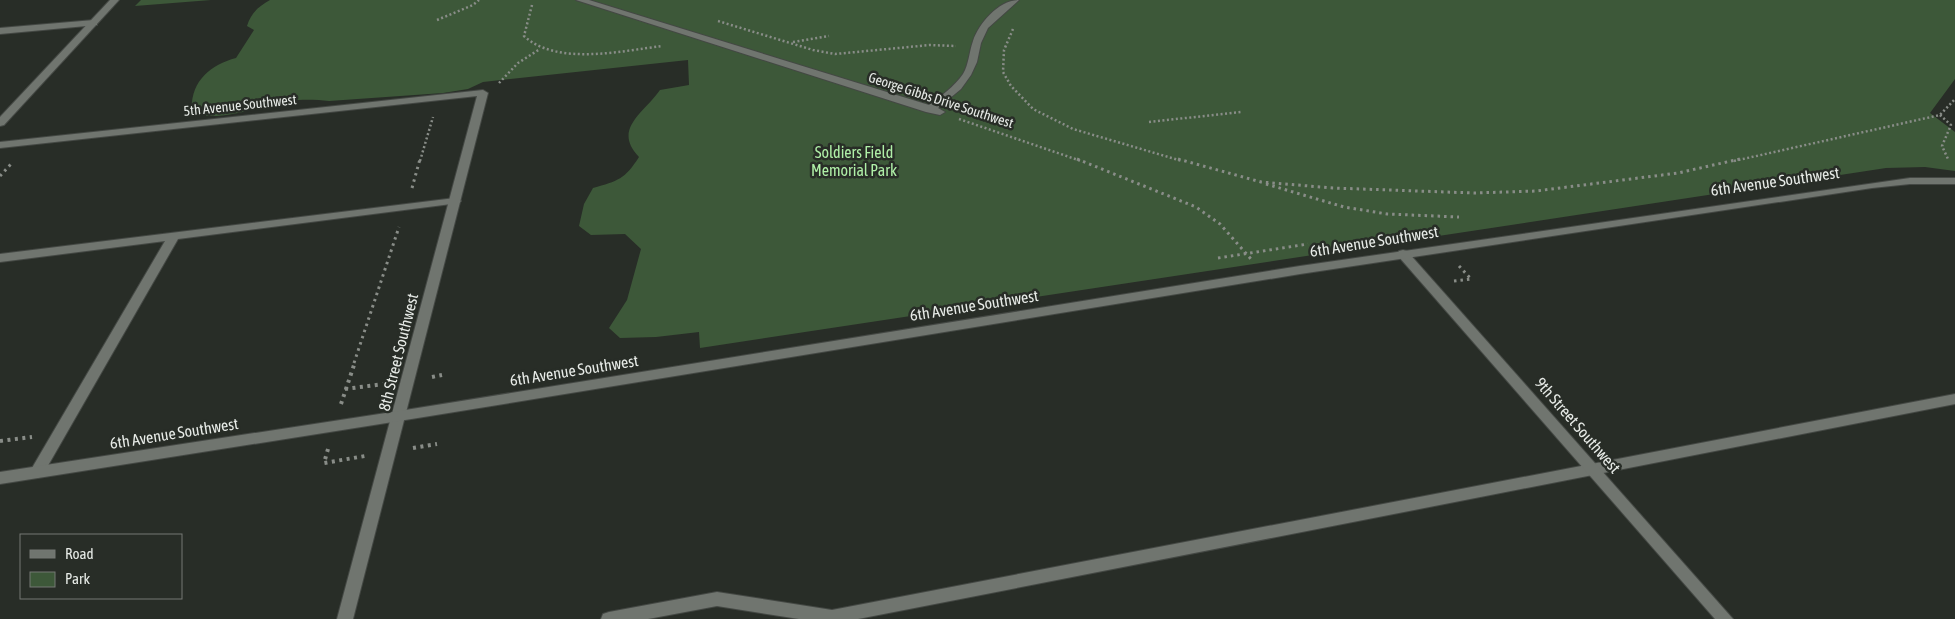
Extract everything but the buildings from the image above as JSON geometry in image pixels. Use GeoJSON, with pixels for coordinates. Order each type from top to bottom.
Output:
{"type":"FeatureCollection","features":[{"type":"Feature","properties":{"kind":"street"},"geometry":{"type":"LineString","coordinates":[[0,123],[115,0]]}},
{"type":"Feature","properties":{"kind":"street","name":"George Gibbs Drive Southwest"},"geometry":{"type":"LineString","coordinates":[[580,0],[940,112]]}},
{"type":"Feature","properties":{"kind":"street"},"geometry":{"type":"LineString","coordinates":[[929,110],[953,92],[964,80],[971,67],[976,47],[984,28],[1015,0]]}},
{"type":"Feature","properties":{"kind":"street"},"geometry":{"type":"LineString","coordinates":[[0,31],[94,23]]}},
{"type":"Feature","properties":{"kind":"street","name":"5th Avenue Southwest"},"geometry":{"type":"LineString","coordinates":[[0,145],[483,93]]}},
{"type":"Feature","properties":{"kind":"street","name":"8th Street Southwest"},"geometry":{"type":"LineString","coordinates":[[345,619],[483,93]]}},
{"type":"Feature","properties":{"kind":"street","name":"6th Avenue Southwest"},"geometry":{"type":"LineString","coordinates":[[0,478],[399,416],[1403,254],[1872,185],[1910,181],[1955,181]]}},
{"type":"Feature","properties":{"kind":"street"},"geometry":{"type":"LineString","coordinates":[[0,258],[455,201]]}},
{"type":"Feature","properties":{"kind":"street"},"geometry":{"type":"LineString","coordinates":[[37,472],[174,236]]}},
{"type":"Feature","properties":{"kind":"street","name":"9th Street Southwest"},"geometry":{"type":"LineString","coordinates":[[1403,254],[1725,619]]}},
{"type":"Feature","properties":{"kind":"street"},"geometry":{"type":"LineString","coordinates":[[610,619],[717,599],[832,617],[1955,399]]}},
{"type":"Feature","properties":{"kind":"path"},"geometry":{"type":"LineString","coordinates":[[437,20],[473,5],[479,0]]}},
{"type":"Feature","properties":{"kind":"path"},"geometry":{"type":"LineString","coordinates":[[532,5],[524,36],[528,42],[540,49],[587,53],[662,46]]}},
{"type":"Feature","properties":{"kind":"path"},"geometry":{"type":"LineString","coordinates":[[1012,30],[1004,50],[1003,72],[1011,86],[1033,108],[1072,128],[1228,175],[1260,182],[1294,194],[1344,207],[1388,214],[1459,217]]}},
{"type":"Feature","properties":{"kind":"path"},"geometry":{"type":"LineString","coordinates":[[829,36],[790,43],[835,54],[930,45],[976,47]]}},
{"type":"Feature","properties":{"kind":"path"},"geometry":{"type":"LineString","coordinates":[[483,93],[505,79],[518,63],[540,49]]}},
{"type":"Feature","properties":{"kind":"path"},"geometry":{"type":"LineString","coordinates":[[1260,182],[1333,188],[1474,194],[1536,191],[1678,173],[1940,115],[1955,99]]}},
{"type":"Feature","properties":{"kind":"path"},"geometry":{"type":"LineString","coordinates":[[345,389],[406,207],[435,111]]}},
{"type":"Feature","properties":{"kind":"path","name":"George Gibbs Drive Southwest"},"geometry":{"type":"LineString","coordinates":[[940,112],[1100,167],[1164,192],[1196,207],[1220,224],[1248,254],[1265,276]]}},
{"type":"Feature","properties":{"kind":"path"},"geometry":{"type":"LineString","coordinates":[[1149,122],[1241,112]]}},
{"type":"Feature","properties":{"kind":"path"},"geometry":{"type":"LineString","coordinates":[[1940,115],[1951,125],[1942,146],[1948,159]]}},
{"type":"Feature","properties":{"kind":"path"},"geometry":{"type":"LineString","coordinates":[[0,176],[17,157]]}},
{"type":"Feature","properties":{"kind":"path"},"geometry":{"type":"LineString","coordinates":[[1218,258],[1308,244]]}},
{"type":"Feature","properties":{"kind":"green space"},"geometry":{"type":"Polygon","coordinates":[[[141,0],[211,0],[135,6],[141,0]]]}},
{"type":"Feature","properties":{"kind":"green space","name":"Soldiers Field Memorial Park"},"geometry":{"type":"Polygon","coordinates":[[[270,0],[1955,0],[1955,79],[1930,113],[1955,132],[1955,171],[1925,167],[1886,168],[700,348],[699,332],[656,337],[620,338],[609,328],[627,300],[641,249],[625,234],[591,235],[579,226],[584,204],[593,188],[625,175],[639,157],[631,147],[629,138],[633,122],[639,114],[660,90],[689,85],[688,60],[483,82],[468,89],[443,93],[329,101],[293,100],[223,115],[202,116],[192,114],[192,103],[197,85],[217,65],[236,58],[254,30],[247,26],[251,17],[259,7],[270,0]]]}}]}
